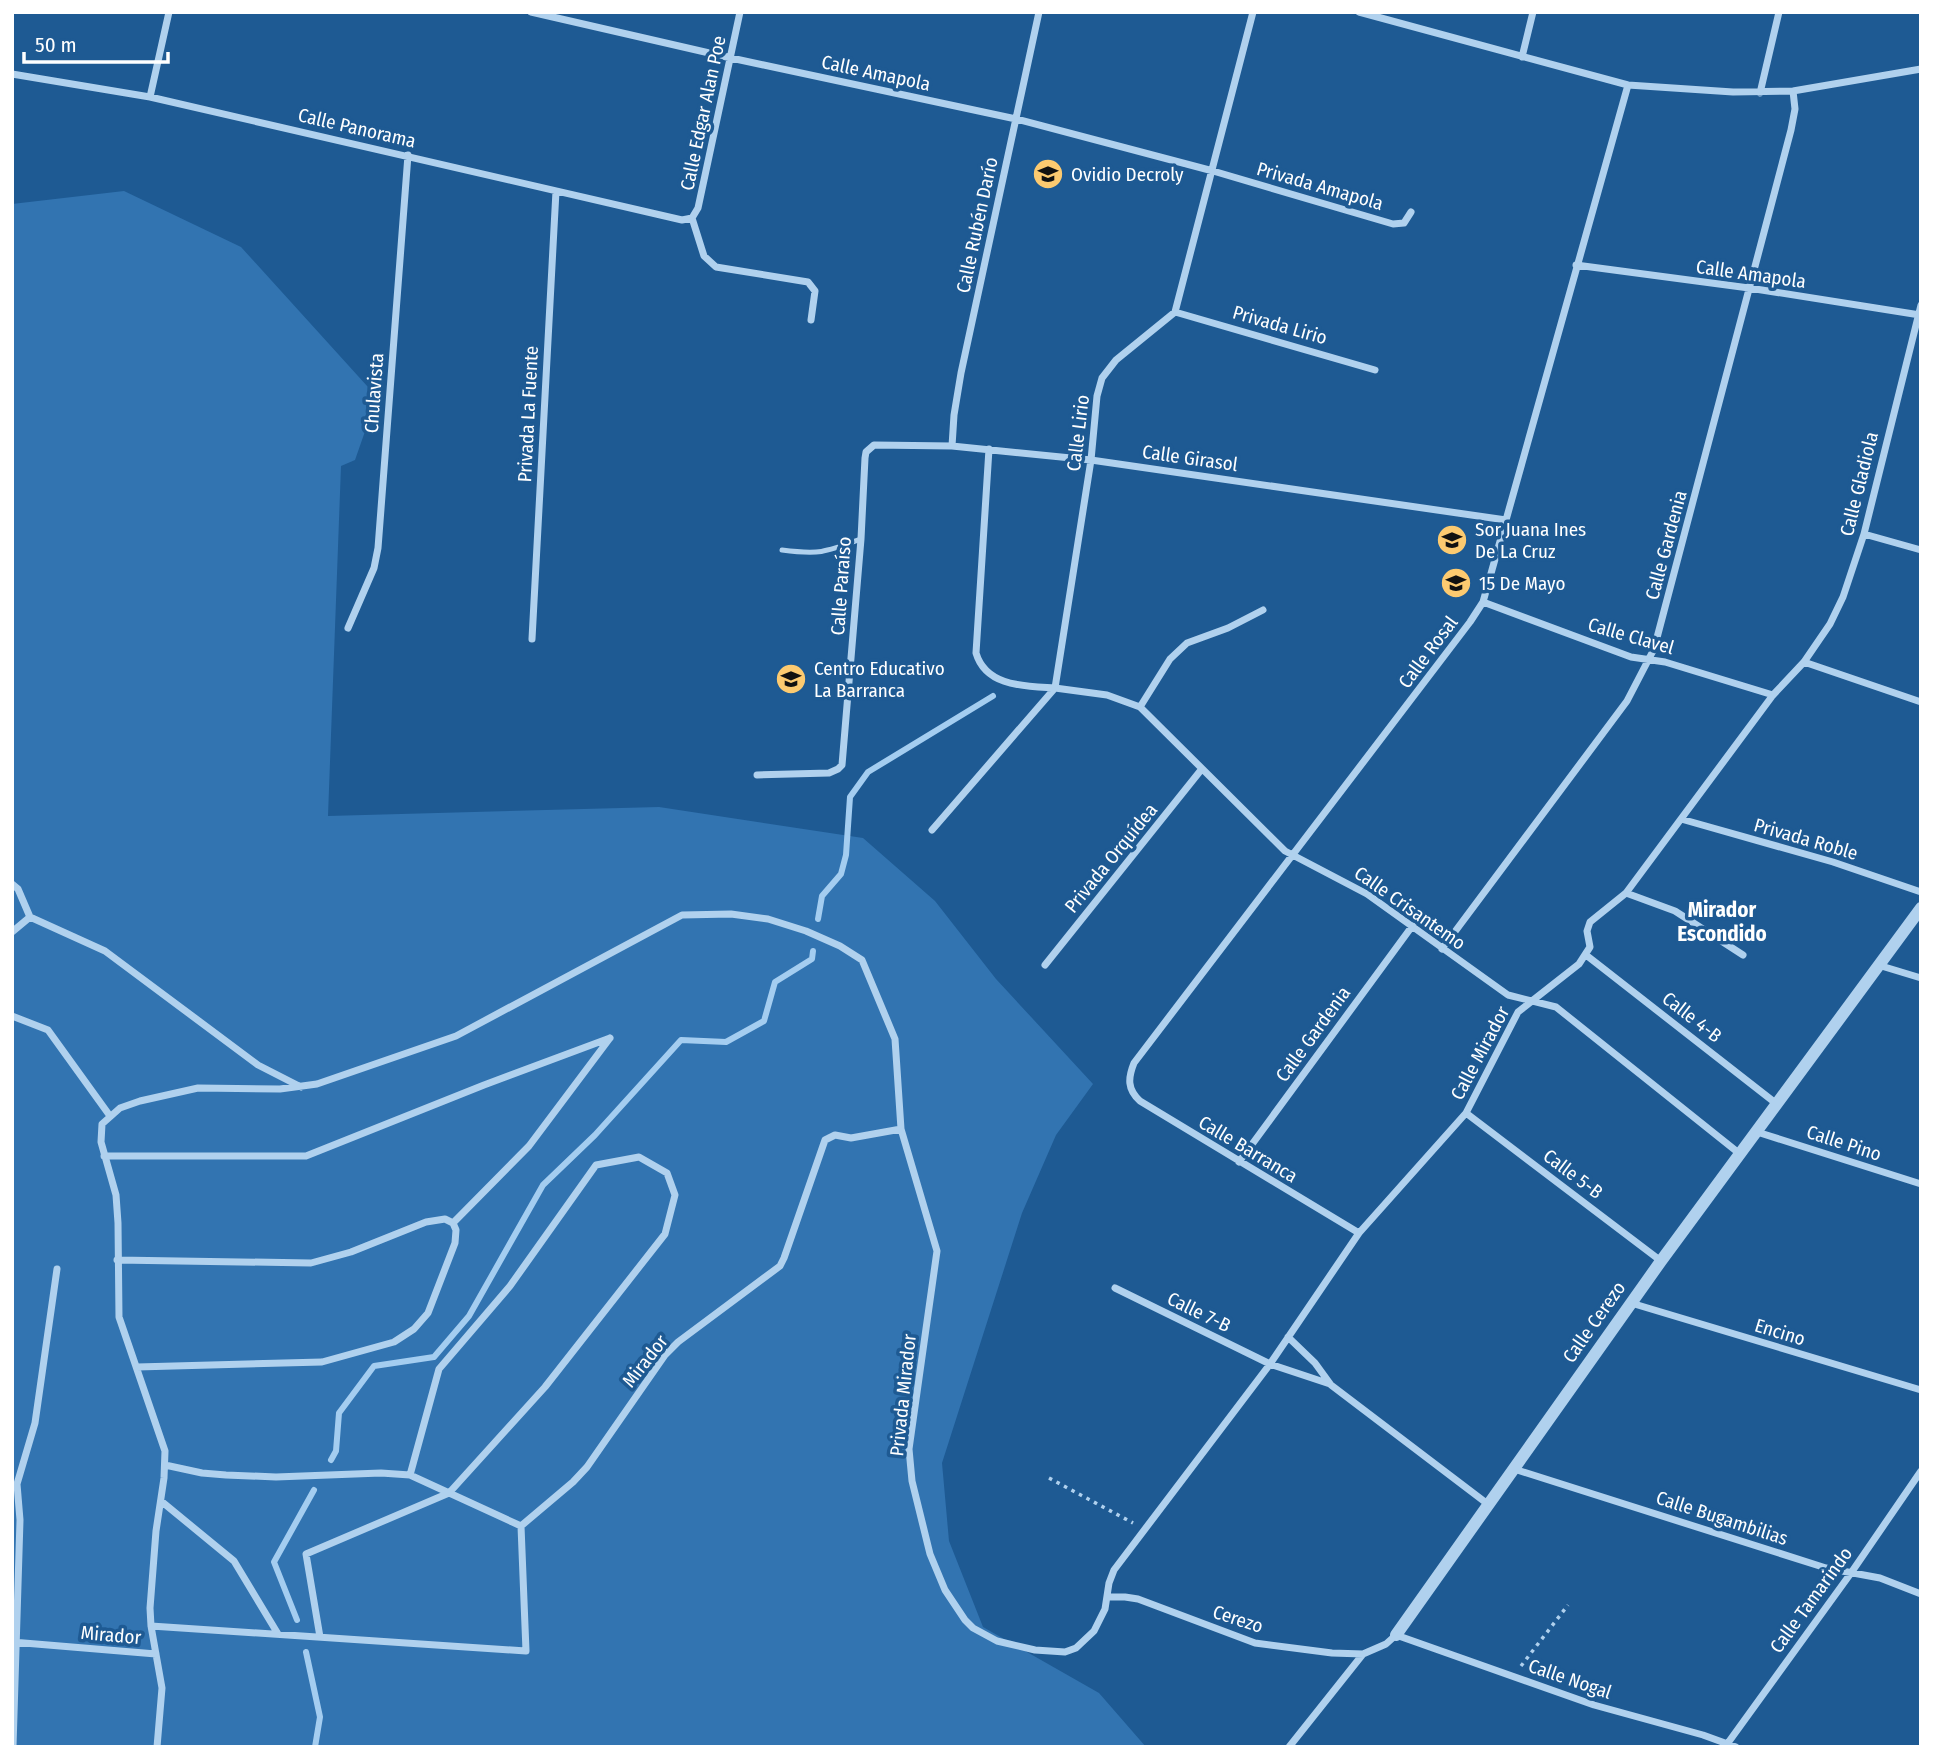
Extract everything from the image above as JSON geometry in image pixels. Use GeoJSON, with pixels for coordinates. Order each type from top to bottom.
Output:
{"type":"FeatureCollection","features":[{"type":"Feature","properties":{"kind":"street"},"geometry":{"type":"LineString","coordinates":[[150,97],[169,12]]}},
{"type":"Feature","properties":{"kind":"street","name":"Calle Amapola"},"geometry":{"type":"LineString","coordinates":[[531,12],[1016,119],[1213,171]]}},
{"type":"Feature","properties":{"kind":"street","name":"Calle Edgar Alan Poe"},"geometry":{"type":"LineString","coordinates":[[692,218],[698,208],[740,12]]}},
{"type":"Feature","properties":{"kind":"street","name":"Calle Rubén Darío"},"geometry":{"type":"LineString","coordinates":[[952,446],[957,397],[1039,12]]}},
{"type":"Feature","properties":{"kind":"street"},"geometry":{"type":"LineString","coordinates":[[1175,312],[1253,12]]}},
{"type":"Feature","properties":{"kind":"street"},"geometry":{"type":"LineString","coordinates":[[1359,12],[1628,85],[1760,93],[1793,91],[1921,69]]}},
{"type":"Feature","properties":{"kind":"street"},"geometry":{"type":"LineString","coordinates":[[1522,57],[1533,12]]}},
{"type":"Feature","properties":{"kind":"street"},"geometry":{"type":"LineString","coordinates":[[1760,93],[1779,12]]}},
{"type":"Feature","properties":{"kind":"street","name":"Calle Panorama"},"geometry":{"type":"LineString","coordinates":[[12,74],[150,97],[682,220],[692,218]]}},
{"type":"Feature","properties":{"kind":"street","name":"Calle Rosal"},"geometry":{"type":"LineString","coordinates":[[1128,1084],[1134,1063],[1294,856],[1470,622],[1482,602],[1628,85]]}},
{"type":"Feature","properties":{"kind":"street","name":"Calle Gardenia"},"geometry":{"type":"LineString","coordinates":[[1442,949],[1627,701],[1649,660],[1665,612],[1794,117],[1793,91]]}},
{"type":"Feature","properties":{"kind":"street","name":"Chulavista"},"geometry":{"type":"LineString","coordinates":[[348,628],[374,568],[378,548],[408,155]]}},
{"type":"Feature","properties":{"kind":"street","name":"Privada Amapola"},"geometry":{"type":"LineString","coordinates":[[1213,171],[1393,224],[1404,223],[1411,212]]}},
{"type":"Feature","properties":{"kind":"street","name":"Privada La Fuente"},"geometry":{"type":"LineString","coordinates":[[532,639],[556,191]]}},
{"type":"Feature","properties":{"kind":"street"},"geometry":{"type":"LineString","coordinates":[[692,218],[704,256],[716,267],[808,282],[814,291],[811,320]]}},
{"type":"Feature","properties":{"kind":"street","name":"Calle Amapola"},"geometry":{"type":"LineString","coordinates":[[1576,265],[1749,288],[1919,315]]}},
{"type":"Feature","properties":{"kind":"street","name":"Calle Gladiola"},"geometry":{"type":"LineString","coordinates":[[1804,662],[1830,624],[1843,597],[1864,534],[1921,305]]}},
{"type":"Feature","properties":{"kind":"street","name":"Privada Lirio"},"geometry":{"type":"LineString","coordinates":[[1175,312],[1375,370]]}},
{"type":"Feature","properties":{"kind":"street","name":"Calle Lirio"},"geometry":{"type":"LineString","coordinates":[[1055,688],[1091,460],[1097,396],[1102,379],[1116,360],[1175,312]]}},
{"type":"Feature","properties":{"kind":"street","name":"Calle Girasol"},"geometry":{"type":"LineString","coordinates":[[869,448],[880,444],[952,446],[1091,460],[1506,520]]}},
{"type":"Feature","properties":{"kind":"street","name":"Calle Paraíso"},"geometry":{"type":"LineString","coordinates":[[757,775],[829,773],[842,765],[865,458],[869,448]]}},
{"type":"Feature","properties":{"kind":"street"},"geometry":{"type":"LineString","coordinates":[[989,449],[976,653],[979,664],[988,673],[1004,681],[1020,686],[1055,688]]}},
{"type":"Feature","properties":{"kind":"street"},"geometry":{"type":"LineString","coordinates":[[1864,534],[1921,550]]}},
{"type":"Feature","properties":{"kind":"street","name":"Calle Clavel"},"geometry":{"type":"LineString","coordinates":[[1482,602],[1631,657],[1665,662],[1773,695]]}},
{"type":"Feature","properties":{"kind":"street"},"geometry":{"type":"LineString","coordinates":[[1140,707],[1170,659],[1186,643],[1228,628],[1263,610]]}},
{"type":"Feature","properties":{"kind":"street"},"geometry":{"type":"LineString","coordinates":[[1586,955],[1590,947],[1587,931],[1590,922],[1626,893],[1773,695],[1804,662],[1921,702]]}},
{"type":"Feature","properties":{"kind":"street"},"geometry":{"type":"LineString","coordinates":[[932,830],[1055,688]]}},
{"type":"Feature","properties":{"kind":"street","name":"Calle Crisantemo"},"geometry":{"type":"LineString","coordinates":[[1055,688],[1108,695],[1140,707],[1276,844],[1367,894],[1508,995],[1556,1007],[1740,1154]]}},
{"type":"Feature","properties":{"kind":"street","name":"Privada Orquídea"},"geometry":{"type":"LineString","coordinates":[[1045,965],[1201,770]]}},
{"type":"Feature","properties":{"kind":"street","name":"Privada Roble"},"geometry":{"type":"LineString","coordinates":[[1681,819],[1833,862],[1921,892]]}},
{"type":"Feature","properties":{"kind":"street"},"geometry":{"type":"LineString","coordinates":[[12,884],[18,888],[30,917],[105,951],[258,1065],[302,1087]]}},
{"type":"Feature","properties":{"kind":"street"},"geometry":{"type":"LineString","coordinates":[[1626,893],[1685,916],[1743,955]]}},
{"type":"Feature","properties":{"kind":"street","name":"Calle Cerezo"},"geometry":{"type":"LineString","coordinates":[[1289,1747],[1363,1654],[1385,1644],[1396,1635],[1661,1261],[1921,908]]}},
{"type":"Feature","properties":{"kind":"street","name":"Privada Mirador"},"geometry":{"type":"LineString","coordinates":[[110,1116],[120,1108],[140,1101],[198,1088],[280,1089],[335,1079],[456,1036],[682,915],[731,914],[768,919],[806,931],[840,946],[862,960],[895,1039],[901,1129],[937,1251],[909,1449],[919,1512],[937,1574],[965,1620],[983,1634],[996,1641],[1052,1653],[1076,1648],[1087,1640],[1100,1623],[1114,1570],[1288,1337]]}},
{"type":"Feature","properties":{"kind":"street"},"geometry":{"type":"LineString","coordinates":[[12,932],[30,917]]}},
{"type":"Feature","properties":{"kind":"street","name":"Calle Gardenia"},"geometry":{"type":"LineString","coordinates":[[1239,1162],[1413,925]]}},
{"type":"Feature","properties":{"kind":"street","name":"Calle Mirador"},"geometry":{"type":"LineString","coordinates":[[1288,1337],[1359,1233],[1466,1113],[1516,1015],[1586,955]]}},
{"type":"Feature","properties":{"kind":"street","name":"Calle 4-B"},"geometry":{"type":"LineString","coordinates":[[1586,955],[1778,1105]]}},
{"type":"Feature","properties":{"kind":"street"},"geometry":{"type":"LineString","coordinates":[[1878,965],[1921,978]]}},
{"type":"Feature","properties":{"kind":"street"},"geometry":{"type":"LineString","coordinates":[[12,1016],[48,1030],[110,1116],[102,1124],[101,1132],[104,1156],[116,1195],[119,1317],[162,1439],[165,1465],[150,1608],[156,1654]]}},
{"type":"Feature","properties":{"kind":"street"},"geometry":{"type":"LineString","coordinates":[[104,1156],[306,1156],[610,1038],[529,1146],[453,1223]]}},
{"type":"Feature","properties":{"kind":"street","name":"Calle Barranca"},"geometry":{"type":"LineString","coordinates":[[1128,1084],[1140,1101],[1359,1233]]}},
{"type":"Feature","properties":{"kind":"street","name":"Calle 5-B"},"geometry":{"type":"LineString","coordinates":[[1466,1113],[1661,1261]]}},
{"type":"Feature","properties":{"kind":"street","name":"Mirador"},"geometry":{"type":"LineString","coordinates":[[521,1526],[587,1467],[660,1362],[678,1342],[780,1266],[825,1140],[835,1135],[851,1138],[901,1129]]}},
{"type":"Feature","properties":{"kind":"street","name":"Calle Pino"},"geometry":{"type":"LineString","coordinates":[[1757,1132],[1921,1184]]}},
{"type":"Feature","properties":{"kind":"street"},"geometry":{"type":"LineString","coordinates":[[320,1637],[306,1554],[449,1493],[545,1387],[665,1234],[676,1195],[667,1173],[639,1157],[596,1165],[510,1286],[439,1369],[410,1475]]}},
{"type":"Feature","properties":{"kind":"street"},"geometry":{"type":"LineString","coordinates":[[117,1260],[311,1263],[351,1252],[426,1222],[444,1219],[453,1223],[456,1230],[455,1243],[428,1313],[414,1329],[394,1342],[322,1362],[137,1367]]}},
{"type":"Feature","properties":{"kind":"street"},"geometry":{"type":"LineString","coordinates":[[13,1747],[20,1520],[17,1484],[35,1423],[57,1269]]}},
{"type":"Feature","properties":{"kind":"street","name":"Calle 7-B"},"geometry":{"type":"LineString","coordinates":[[1115,1288],[1270,1364]]}},
{"type":"Feature","properties":{"kind":"street","name":"Encino"},"geometry":{"type":"LineString","coordinates":[[1631,1303],[1921,1390]]}},
{"type":"Feature","properties":{"kind":"street"},"geometry":{"type":"LineString","coordinates":[[1288,1337],[1315,1363],[1331,1385],[1489,1504]]}},
{"type":"Feature","properties":{"kind":"street"},"geometry":{"type":"LineString","coordinates":[[1270,1364],[1331,1385]]}},
{"type":"Feature","properties":{"kind":"street"},"geometry":{"type":"LineString","coordinates":[[151,1626],[526,1651],[521,1526],[410,1475],[226,1475],[165,1465]]}},
{"type":"Feature","properties":{"kind":"street","name":"Calle Bugambilias"},"geometry":{"type":"LineString","coordinates":[[1514,1469],[1826,1568],[1880,1578],[1921,1594]]}},
{"type":"Feature","properties":{"kind":"street","name":"Calle Tamarindo"},"geometry":{"type":"LineString","coordinates":[[1729,1746],[1921,1471]]}},
{"type":"Feature","properties":{"kind":"street"},"geometry":{"type":"LineString","coordinates":[[160,1501],[234,1561],[278,1634]]}},
{"type":"Feature","properties":{"kind":"street","name":"Cerezo"},"geometry":{"type":"LineString","coordinates":[[1107,1597],[1138,1599],[1255,1643],[1332,1653],[1363,1654]]}},
{"type":"Feature","properties":{"kind":"street","name":"Calle Nogal"},"geometry":{"type":"LineString","coordinates":[[1396,1635],[1594,1705],[1729,1746]]}},
{"type":"Feature","properties":{"kind":"street","name":"Mirador"},"geometry":{"type":"LineString","coordinates":[[15,1643],[156,1654],[162,1688],[157,1747]]}},
{"type":"Feature","properties":{"kind":"lane"},"geometry":{"type":"LineString","coordinates":[[782,550],[825,552],[861,539]]}},
{"type":"Feature","properties":{"kind":"path"},"geometry":{"type":"LineString","coordinates":[[1049,1478],[1144,1529]]}},
{"type":"Feature","properties":{"kind":"path"},"geometry":{"type":"LineString","coordinates":[[1513,1676],[1568,1605]]}},
{"type":"Feature","properties":{"kind":"shaded area"},"geometry":{"type":"Polygon","coordinates":[[[124,191],[241,247],[377,397],[355,460],[341,466],[328,816],[659,807],[863,838],[935,901],[996,979],[1093,1084],[1056,1135],[1022,1213],[942,1463],[949,1541],[983,1627],[1099,1693],[1146,1747],[12,1747],[12,204],[124,191]]]}},
{"type":"Feature","properties":{"kind":"waterway"},"geometry":{"type":"LineString","coordinates":[[818,919],[822,896],[841,874],[846,855],[850,797],[868,772],[993,696]]}},
{"type":"Feature","properties":{"kind":"waterway"},"geometry":{"type":"LineString","coordinates":[[331,1460],[336,1451],[339,1413],[374,1366],[434,1357],[469,1316],[543,1185],[595,1135],[681,1040],[726,1042],[764,1021],[775,982],[812,959],[813,951]]}},
{"type":"Feature","properties":{"kind":"waterway"},"geometry":{"type":"LineString","coordinates":[[297,1620],[274,1562],[314,1490]]}},
{"type":"Feature","properties":{"kind":"waterway"},"geometry":{"type":"LineString","coordinates":[[306,1652],[320,1717],[315,1747]]}},
{"type":"Feature","properties":{"kind":"place","name":"Ovidio Decroly"},"geometry":{"type":"Point","coordinates":[1048,174]}},
{"type":"Feature","properties":{"kind":"place","name":"Sor Juana Ines De La Cruz"},"geometry":{"type":"Point","coordinates":[1452,540]}},
{"type":"Feature","properties":{"kind":"place","name":"15 De Mayo"},"geometry":{"type":"Point","coordinates":[1456,583]}},
{"type":"Feature","properties":{"kind":"place","name":"Centro Educativo La Barranca"},"geometry":{"type":"Point","coordinates":[791,679]}},
{"type":"Feature","properties":{"kind":"district","name":"Mirador Escondido"},"geometry":{"type":"Point","coordinates":[1722,922]}}]}
